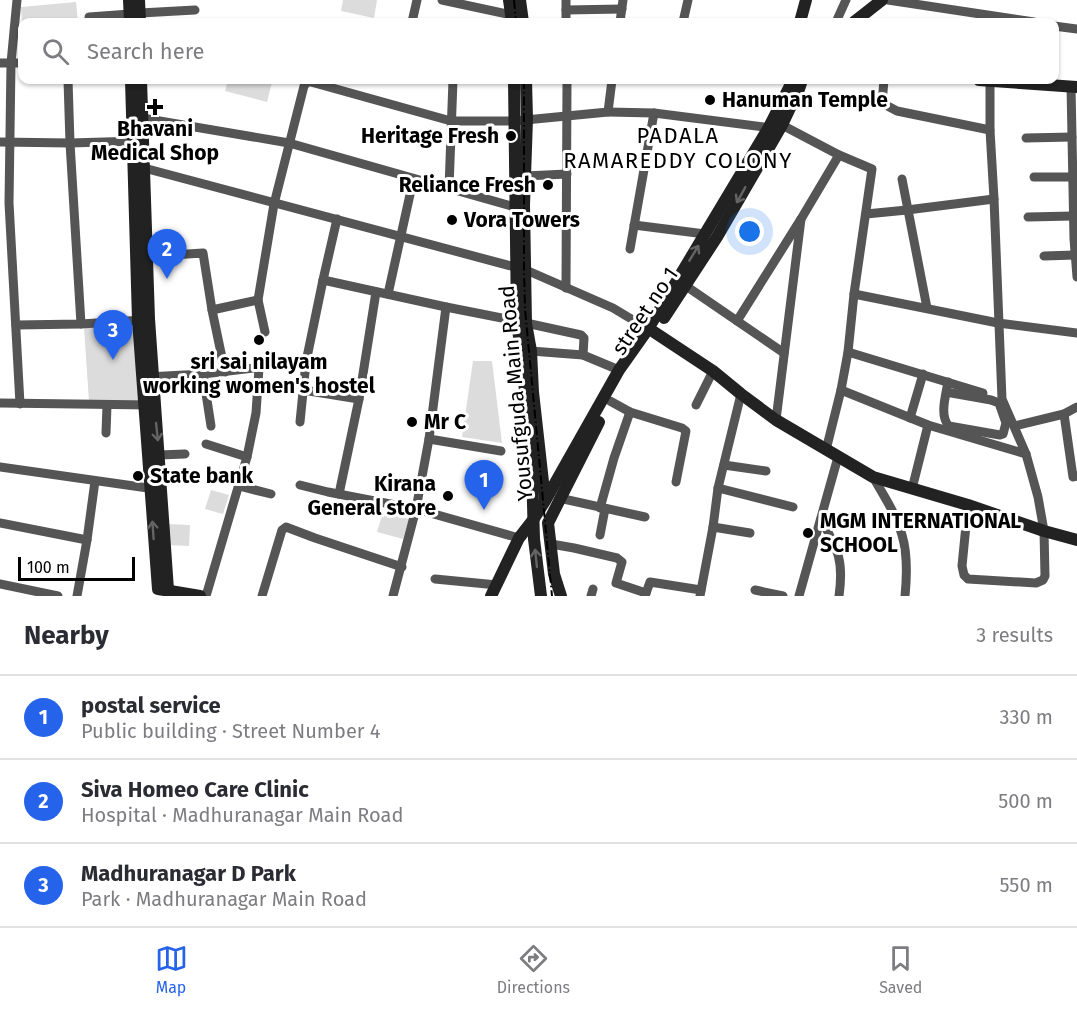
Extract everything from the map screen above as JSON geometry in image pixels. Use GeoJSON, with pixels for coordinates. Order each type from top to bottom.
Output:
{"type":"FeatureCollection","features":[{"type":"Feature","properties":{"kind":"main road"},"geometry":{"type":"LineString","coordinates":[[129,0],[136,14]]}},
{"type":"Feature","properties":{"kind":"main road"},"geometry":{"type":"LineString","coordinates":[[509,0],[512,18]]}},
{"type":"Feature","properties":{"kind":"main road"},"geometry":{"type":"LineString","coordinates":[[520,0],[522,18]]}},
{"type":"Feature","properties":{"kind":"main road"},"geometry":{"type":"LineString","coordinates":[[801,18],[806,0]]}},
{"type":"Feature","properties":{"kind":"main road"},"geometry":{"type":"LineString","coordinates":[[859,18],[882,0]]}},
{"type":"Feature","properties":{"kind":"main road"},"geometry":{"type":"LineString","coordinates":[[131,84],[138,141],[143,320],[163,593],[200,596]]}},
{"type":"Feature","properties":{"kind":"main road"},"geometry":{"type":"LineString","coordinates":[[141,84],[142,118],[138,141],[144,168],[141,257]]}},
{"type":"Feature","properties":{"kind":"main road","name":"Yousufguda Main Road"},"geometry":{"type":"LineString","coordinates":[[515,84],[521,120],[525,176],[521,269],[523,369],[530,440],[533,520],[541,596]]}},
{"type":"Feature","properties":{"kind":"main road","name":"Yousufguda Main Road"},"geometry":{"type":"LineString","coordinates":[[521,269],[515,207],[526,84]]}},
{"type":"Feature","properties":{"kind":"main road","name":"street no 1"},"geometry":{"type":"LineString","coordinates":[[548,523],[612,393],[619,370],[686,286],[717,237],[776,128],[795,84]]}},
{"type":"Feature","properties":{"kind":"main road"},"geometry":{"type":"LineString","coordinates":[[1045,84],[1074,86]]}},
{"type":"Feature","properties":{"kind":"main road","name":"street no 1"},"geometry":{"type":"LineString","coordinates":[[494,591],[519,538],[533,520],[651,330],[705,234],[776,128]]}},
{"type":"Feature","properties":{"kind":"main road","name":"Yousufguda Main Road"},"geometry":{"type":"LineString","coordinates":[[522,322],[531,351],[533,392],[548,523]]}},
{"type":"Feature","properties":{"kind":"main road"},"geometry":{"type":"LineString","coordinates":[[651,330],[713,371],[776,420],[873,477],[1077,540]]}},
{"type":"Feature","properties":{"kind":"main road"},"geometry":{"type":"LineString","coordinates":[[149,405],[159,455],[156,489]]}},
{"type":"Feature","properties":{"kind":"main road"},"geometry":{"type":"LineString","coordinates":[[548,523],[554,574],[561,596]]}},
{"type":"Feature","properties":{"kind":"street"},"geometry":{"type":"LineString","coordinates":[[17,0],[5,142],[5,203],[16,325],[20,404]]}},
{"type":"Feature","properties":{"kind":"street"},"geometry":{"type":"LineString","coordinates":[[413,18],[417,0]]}},
{"type":"Feature","properties":{"kind":"street"},"geometry":{"type":"LineString","coordinates":[[442,0],[508,18]]}},
{"type":"Feature","properties":{"kind":"street"},"geometry":{"type":"LineString","coordinates":[[684,18],[688,0]]}},
{"type":"Feature","properties":{"kind":"street"},"geometry":{"type":"LineString","coordinates":[[838,18],[846,0]]}},
{"type":"Feature","properties":{"kind":"street"},"geometry":{"type":"LineString","coordinates":[[888,0],[988,18]]}},
{"type":"Feature","properties":{"kind":"street"},"geometry":{"type":"LineString","coordinates":[[945,9],[954,0]]}},
{"type":"Feature","properties":{"kind":"street"},"geometry":{"type":"LineString","coordinates":[[566,5],[623,4]]}},
{"type":"Feature","properties":{"kind":"street"},"geometry":{"type":"LineString","coordinates":[[89,17],[195,10]]}},
{"type":"Feature","properties":{"kind":"street"},"geometry":{"type":"LineString","coordinates":[[1059,27],[1077,29]]}},
{"type":"Feature","properties":{"kind":"street"},"geometry":{"type":"LineString","coordinates":[[0,63],[18,63]]}},
{"type":"Feature","properties":{"kind":"street"},"geometry":{"type":"LineString","coordinates":[[68,84],[81,324]]}},
{"type":"Feature","properties":{"kind":"street"},"geometry":{"type":"LineString","coordinates":[[265,332],[258,300],[274,204],[306,84]]}},
{"type":"Feature","properties":{"kind":"street"},"geometry":{"type":"LineString","coordinates":[[318,84],[451,121],[521,120],[608,112],[654,113],[776,128],[872,169],[848,352],[821,519],[799,596]]}},
{"type":"Feature","properties":{"kind":"street"},"geometry":{"type":"LineString","coordinates":[[449,188],[453,84]]}},
{"type":"Feature","properties":{"kind":"street"},"geometry":{"type":"LineString","coordinates":[[566,288],[567,84]]}},
{"type":"Feature","properties":{"kind":"street"},"geometry":{"type":"LineString","coordinates":[[608,112],[612,84]]}},
{"type":"Feature","properties":{"kind":"street"},"geometry":{"type":"LineString","coordinates":[[884,84],[882,103],[897,111],[990,130]]}},
{"type":"Feature","properties":{"kind":"street"},"geometry":{"type":"LineString","coordinates":[[968,505],[962,566],[964,575],[968,579],[1040,582],[1043,580],[1045,576],[1044,531],[1038,497],[1026,454],[1002,399],[994,199],[986,84]]}},
{"type":"Feature","properties":{"kind":"street"},"geometry":{"type":"LineString","coordinates":[[1074,86],[1073,216],[1077,277]]}},
{"type":"Feature","properties":{"kind":"street"},"geometry":{"type":"LineString","coordinates":[[630,249],[654,113]]}},
{"type":"Feature","properties":{"kind":"street"},"geometry":{"type":"LineString","coordinates":[[142,118],[289,142],[515,207]]}},
{"type":"Feature","properties":{"kind":"street"},"geometry":{"type":"LineString","coordinates":[[1026,138],[1072,137]]}},
{"type":"Feature","properties":{"kind":"street"},"geometry":{"type":"LineString","coordinates":[[5,142],[138,141]]}},
{"type":"Feature","properties":{"kind":"street"},"geometry":{"type":"LineString","coordinates":[[737,321],[839,155]]}},
{"type":"Feature","properties":{"kind":"street"},"geometry":{"type":"LineString","coordinates":[[144,168],[521,269],[613,308],[651,330]]}},
{"type":"Feature","properties":{"kind":"street"},"geometry":{"type":"LineString","coordinates":[[525,176],[567,174]]}},
{"type":"Feature","properties":{"kind":"street"},"geometry":{"type":"LineString","coordinates":[[1034,177],[1073,177]]}},
{"type":"Feature","properties":{"kind":"street"},"geometry":{"type":"LineString","coordinates":[[902,179],[927,308]]}},
{"type":"Feature","properties":{"kind":"street"},"geometry":{"type":"LineString","coordinates":[[388,294],[411,190]]}},
{"type":"Feature","properties":{"kind":"street"},"geometry":{"type":"LineString","coordinates":[[866,214],[994,199]]}},
{"type":"Feature","properties":{"kind":"street"},"geometry":{"type":"LineString","coordinates":[[1028,217],[1073,216]]}},
{"type":"Feature","properties":{"kind":"street"},"geometry":{"type":"LineString","coordinates":[[300,422],[306,362],[337,219]]}},
{"type":"Feature","properties":{"kind":"street"},"geometry":{"type":"LineString","coordinates":[[776,420],[801,219]]}},
{"type":"Feature","properties":{"kind":"street"},"geometry":{"type":"LineString","coordinates":[[634,225],[705,234]]}},
{"type":"Feature","properties":{"kind":"street"},"geometry":{"type":"LineString","coordinates":[[141,257],[203,253],[225,372]]}},
{"type":"Feature","properties":{"kind":"street"},"geometry":{"type":"LineString","coordinates":[[1044,256],[1075,255]]}},
{"type":"Feature","properties":{"kind":"street"},"geometry":{"type":"LineString","coordinates":[[322,280],[581,335],[584,341],[583,355]]}},
{"type":"Feature","properties":{"kind":"street"},"geometry":{"type":"LineString","coordinates":[[686,286],[784,353]]}},
{"type":"Feature","properties":{"kind":"street"},"geometry":{"type":"LineString","coordinates":[[339,494],[359,399],[376,292]]}},
{"type":"Feature","properties":{"kind":"street"},"geometry":{"type":"LineString","coordinates":[[854,294],[998,323],[1077,333]]}},
{"type":"Feature","properties":{"kind":"street"},"geometry":{"type":"LineString","coordinates":[[212,310],[258,300]]}},
{"type":"Feature","properties":{"kind":"street"},"geometry":{"type":"LineString","coordinates":[[393,596],[416,509],[429,439],[446,307]]}},
{"type":"Feature","properties":{"kind":"street"},"geometry":{"type":"LineString","coordinates":[[16,325],[143,320]]}},
{"type":"Feature","properties":{"kind":"street"},"geometry":{"type":"LineString","coordinates":[[531,351],[583,355],[619,370]]}},
{"type":"Feature","properties":{"kind":"street"},"geometry":{"type":"LineString","coordinates":[[848,352],[923,375],[947,387],[999,403],[1006,423],[1003,434],[946,424],[944,411],[947,387]]}},
{"type":"Feature","properties":{"kind":"street"},"geometry":{"type":"LineString","coordinates":[[147,377],[225,372],[306,362]]}},
{"type":"Feature","properties":{"kind":"street"},"geometry":{"type":"LineString","coordinates":[[207,596],[247,457],[256,413],[259,368]]}},
{"type":"Feature","properties":{"kind":"street"},"geometry":{"type":"LineString","coordinates":[[696,405],[713,371]]}},
{"type":"Feature","properties":{"kind":"street"},"geometry":{"type":"LineString","coordinates":[[203,374],[211,426]]}},
{"type":"Feature","properties":{"kind":"street"},"geometry":{"type":"LineString","coordinates":[[910,418],[923,375]]}},
{"type":"Feature","properties":{"kind":"street"},"geometry":{"type":"LineString","coordinates":[[947,387],[1002,399]]}},
{"type":"Feature","properties":{"kind":"street"},"geometry":{"type":"LineString","coordinates":[[303,390],[359,399]]}},
{"type":"Feature","properties":{"kind":"street"},"geometry":{"type":"LineString","coordinates":[[841,390],[928,425],[1026,454]]}},
{"type":"Feature","properties":{"kind":"street"},"geometry":{"type":"LineString","coordinates":[[612,393],[630,412],[686,431],[675,482]]}},
{"type":"Feature","properties":{"kind":"street"},"geometry":{"type":"LineString","coordinates":[[551,544],[617,558],[622,562],[616,583],[645,595],[650,582],[700,593],[718,488],[741,394]]}},
{"type":"Feature","properties":{"kind":"street"},"geometry":{"type":"LineString","coordinates":[[0,403],[149,405]]}},
{"type":"Feature","properties":{"kind":"street"},"geometry":{"type":"LineString","coordinates":[[106,405],[106,433]]}},
{"type":"Feature","properties":{"kind":"street"},"geometry":{"type":"LineString","coordinates":[[1014,426],[1064,414],[1077,407]]}},
{"type":"Feature","properties":{"kind":"street"},"geometry":{"type":"LineString","coordinates":[[600,535],[603,508],[614,458],[630,412]]}},
{"type":"Feature","properties":{"kind":"street"},"geometry":{"type":"LineString","coordinates":[[1064,414],[1073,477],[1077,476]]}},
{"type":"Feature","properties":{"kind":"street"},"geometry":{"type":"LineString","coordinates":[[912,489],[928,425]]}},
{"type":"Feature","properties":{"kind":"street"},"geometry":{"type":"LineString","coordinates":[[429,439],[501,451]]}},
{"type":"Feature","properties":{"kind":"street"},"geometry":{"type":"LineString","coordinates":[[206,444],[247,457]]}},
{"type":"Feature","properties":{"kind":"street"},"geometry":{"type":"LineString","coordinates":[[159,455],[186,454]]}},
{"type":"Feature","properties":{"kind":"street"},"geometry":{"type":"LineString","coordinates":[[724,465],[766,471]]}},
{"type":"Feature","properties":{"kind":"street"},"geometry":{"type":"LineString","coordinates":[[0,467],[156,489]]}},
{"type":"Feature","properties":{"kind":"street"},"geometry":{"type":"LineString","coordinates":[[873,477],[893,512],[903,538],[907,570],[905,596]]}},
{"type":"Feature","properties":{"kind":"street"},"geometry":{"type":"LineString","coordinates":[[77,596],[94,481]]}},
{"type":"Feature","properties":{"kind":"street"},"geometry":{"type":"LineString","coordinates":[[300,485],[416,509],[519,538]]}},
{"type":"Feature","properties":{"kind":"street"},"geometry":{"type":"LineString","coordinates":[[239,486],[271,495]]}},
{"type":"Feature","properties":{"kind":"street"},"geometry":{"type":"LineString","coordinates":[[718,488],[793,507]]}},
{"type":"Feature","properties":{"kind":"street"},"geometry":{"type":"LineString","coordinates":[[559,498],[645,517]]}},
{"type":"Feature","properties":{"kind":"street"},"geometry":{"type":"LineString","coordinates":[[821,519],[838,551],[842,573],[839,596]]}},
{"type":"Feature","properties":{"kind":"street"},"geometry":{"type":"LineString","coordinates":[[0,523],[87,540]]}},
{"type":"Feature","properties":{"kind":"street"},"geometry":{"type":"LineString","coordinates":[[262,596],[282,530],[286,527],[402,567]]}},
{"type":"Feature","properties":{"kind":"street"},"geometry":{"type":"LineString","coordinates":[[713,527],[750,533]]}},
{"type":"Feature","properties":{"kind":"street"},"geometry":{"type":"LineString","coordinates":[[435,579],[494,591]]}},
{"type":"Feature","properties":{"kind":"street"},"geometry":{"type":"LineString","coordinates":[[0,584],[58,596]]}},
{"type":"Feature","properties":{"kind":"street"},"geometry":{"type":"LineString","coordinates":[[755,590],[783,596]]}},
{"type":"Feature","properties":{"kind":"shaded area"},"geometry":{"type":"Polygon","coordinates":[[[343,0],[377,0],[374,18],[341,11],[343,0]]]}},
{"type":"Feature","properties":{"kind":"shaded area"},"geometry":{"type":"Polygon","coordinates":[[[76,2],[78,18],[22,18],[21,7],[76,2]]]}},
{"type":"Feature","properties":{"kind":"shaded area"},"geometry":{"type":"Polygon","coordinates":[[[227,84],[272,84],[267,102],[225,91],[227,84]]]}},
{"type":"Feature","properties":{"kind":"shaded area"},"geometry":{"type":"Polygon","coordinates":[[[142,324],[148,402],[89,402],[84,327],[142,324]]]}},
{"type":"Feature","properties":{"kind":"shaded area"},"geometry":{"type":"Polygon","coordinates":[[[473,361],[492,361],[502,443],[462,437],[473,361]]]}},
{"type":"Feature","properties":{"kind":"shaded area"},"geometry":{"type":"Polygon","coordinates":[[[211,490],[229,495],[223,514],[205,509],[211,490]]]}},
{"type":"Feature","properties":{"kind":"shaded area"},"geometry":{"type":"Polygon","coordinates":[[[383,512],[409,519],[403,539],[377,532],[383,512]]]}},
{"type":"Feature","properties":{"kind":"shaded area"},"geometry":{"type":"Polygon","coordinates":[[[167,524],[190,525],[189,546],[166,545],[167,524]]]}},
{"type":"Feature","properties":{"kind":"railway"},"geometry":{"type":"LineString","coordinates":[[514,0],[516,18]]}},
{"type":"Feature","properties":{"kind":"railway"},"geometry":{"type":"LineString","coordinates":[[524,84],[525,309],[552,596]]}},
{"type":"Feature","properties":{"kind":"place","name":"Hanuman Temple"},"geometry":{"type":"Point","coordinates":[710,100]}},
{"type":"Feature","properties":{"kind":"place","name":"Bhavani Medical Shop"},"geometry":{"type":"Point","coordinates":[155,107]}},
{"type":"Feature","properties":{"kind":"place","name":"Heritage Fresh"},"geometry":{"type":"Point","coordinates":[511,136]}},
{"type":"Feature","properties":{"kind":"place","name":"Reliance Fresh"},"geometry":{"type":"Point","coordinates":[548,185]}},
{"type":"Feature","properties":{"kind":"place","name":"Vora Towers"},"geometry":{"type":"Point","coordinates":[452,220]}},
{"type":"Feature","properties":{"kind":"place","name":"Siva Homeo Care Clinic"},"geometry":{"type":"Point","coordinates":[167,279]}},
{"type":"Feature","properties":{"kind":"place","name":"sri sai nilayam working women's hostel"},"geometry":{"type":"Point","coordinates":[259,340]}},
{"type":"Feature","properties":{"kind":"place","name":"Madhuranagar D Park"},"geometry":{"type":"Point","coordinates":[113,360]}},
{"type":"Feature","properties":{"kind":"place","name":"Mr C"},"geometry":{"type":"Point","coordinates":[412,422]}},
{"type":"Feature","properties":{"kind":"place","name":"State bank"},"geometry":{"type":"Point","coordinates":[138,476]}},
{"type":"Feature","properties":{"kind":"place","name":"Kirana General store"},"geometry":{"type":"Point","coordinates":[448,496]}},
{"type":"Feature","properties":{"kind":"place","name":"postal service"},"geometry":{"type":"Point","coordinates":[484,510]}},
{"type":"Feature","properties":{"kind":"place","name":"MGM INTERNATIONAL SCHOOL"},"geometry":{"type":"Point","coordinates":[808,533]}},
{"type":"Feature","properties":{"kind":"district","name":"PADALA RAMAREDDY COLONY"},"geometry":{"type":"Point","coordinates":[678,148]}}]}
